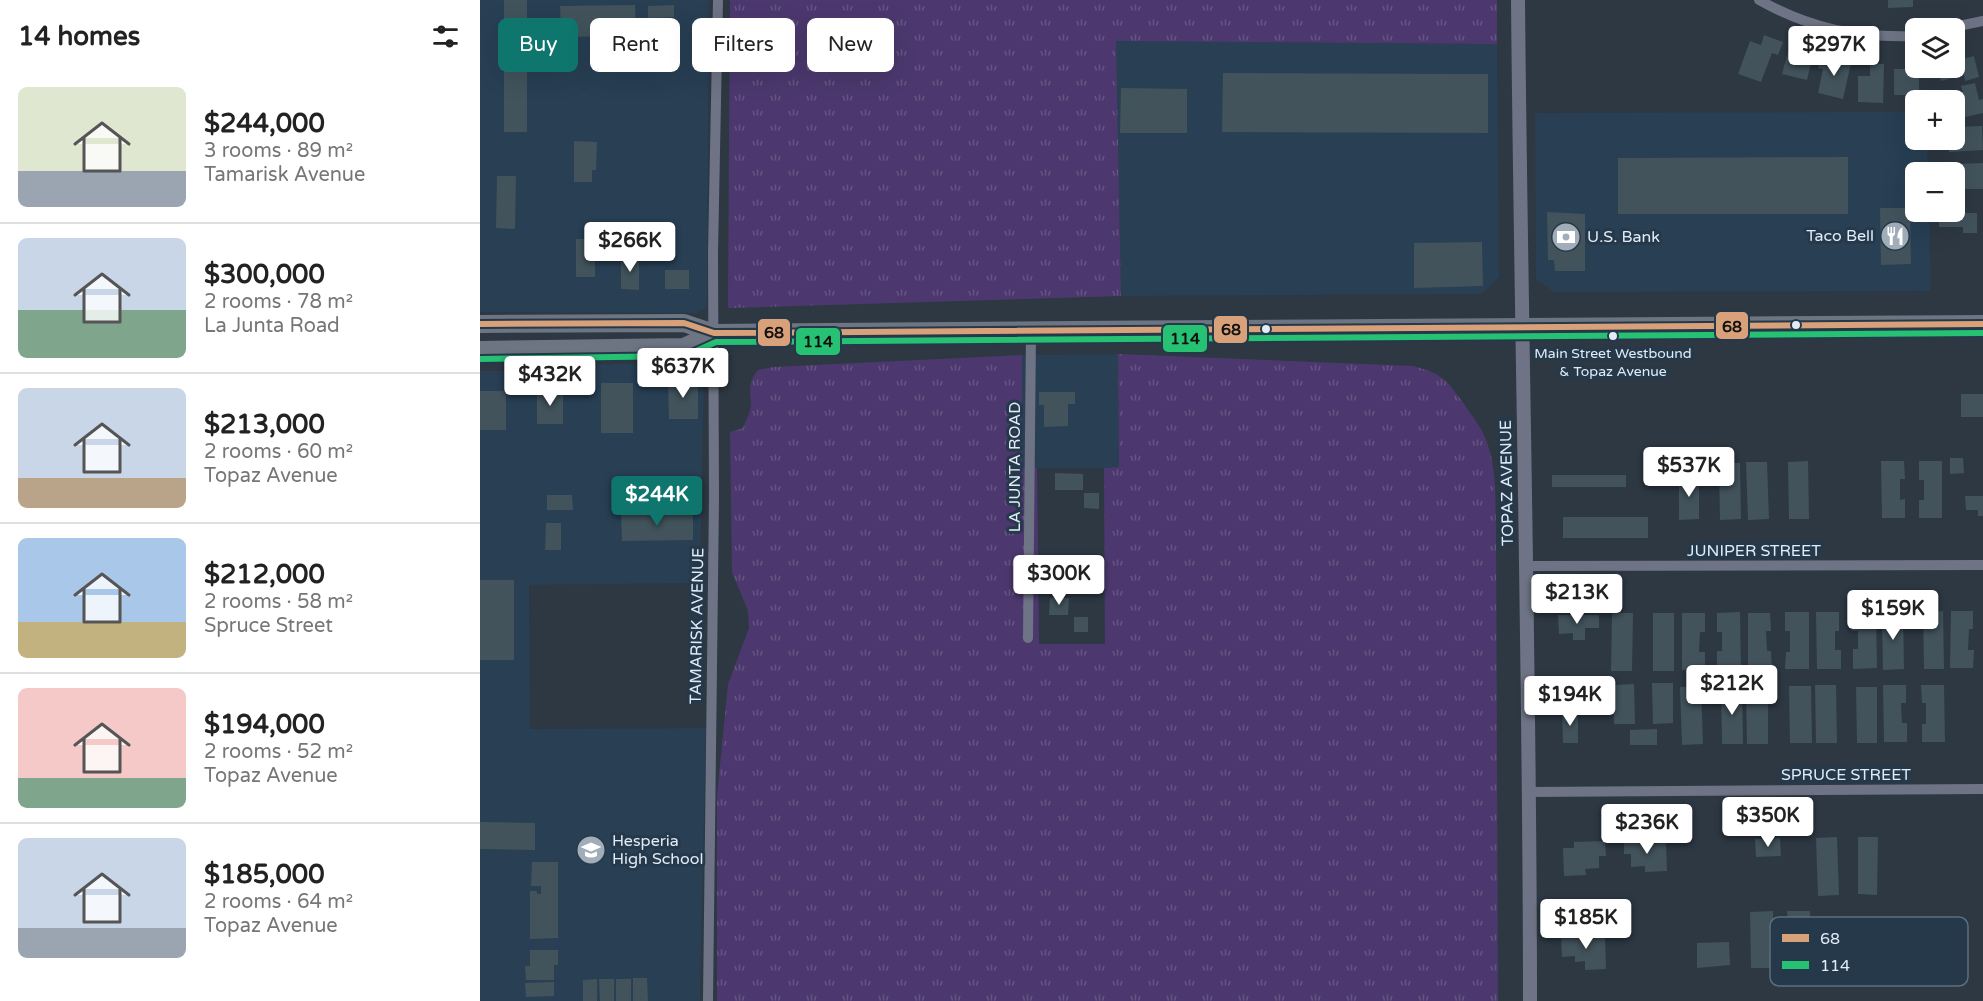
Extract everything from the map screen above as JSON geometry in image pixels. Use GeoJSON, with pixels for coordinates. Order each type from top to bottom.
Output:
{"type":"FeatureCollection","features":[{"type":"Feature","properties":{"kind":"main road"},"geometry":{"type":"LineString","coordinates":[[480,324],[684,323],[714,333],[1031,332],[1521,325],[1983,324]]}},
{"type":"Feature","properties":{"kind":"main road"},"geometry":{"type":"LineString","coordinates":[[480,350],[684,347],[714,333]]}},
{"type":"Feature","properties":{"kind":"street","name":"TAMARISK AVENUE"},"geometry":{"type":"LineString","coordinates":[[708,1001],[713,253],[718,0]]}},
{"type":"Feature","properties":{"kind":"street","name":"TOPAZ AVENUE"},"geometry":{"type":"LineString","coordinates":[[1518,0],[1521,325],[1530,792],[1530,1001]]}},
{"type":"Feature","properties":{"kind":"street"},"geometry":{"type":"LineString","coordinates":[[1759,0],[1775,9],[1825,29],[1865,35],[1905,36]]}},
{"type":"Feature","properties":{"kind":"street"},"geometry":{"type":"LineString","coordinates":[[1965,25],[1983,21]]}},
{"type":"Feature","properties":{"kind":"street","name":"LA JUNTA ROAD"},"geometry":{"type":"LineString","coordinates":[[1028,638],[1031,332]]}},
{"type":"Feature","properties":{"kind":"street","name":"JUNIPER STREET"},"geometry":{"type":"LineString","coordinates":[[1525,566],[1983,565]]}},
{"type":"Feature","properties":{"kind":"street","name":"SPRUCE STREET"},"geometry":{"type":"LineString","coordinates":[[1530,792],[1983,789]]}},
{"type":"Feature","properties":{"kind":"shaded area"},"geometry":{"type":"Polygon","coordinates":[[[480,0],[709,0],[709,18],[692,18],[692,72],[709,72],[707,307],[697,313],[480,312],[480,0]]]}},
{"type":"Feature","properties":{"kind":"shaded area"},"geometry":{"type":"Polygon","coordinates":[[[1116,41],[1497,44],[1499,277],[1482,294],[1121,296],[1116,41]]]}},
{"type":"Feature","properties":{"kind":"shaded area"},"geometry":{"type":"Polygon","coordinates":[[[1905,112],[1905,150],[1927,150],[1928,162],[1905,162],[1905,222],[1929,222],[1931,291],[1554,292],[1536,279],[1535,113],[1905,112]]]}},
{"type":"Feature","properties":{"kind":"shaded area"},"geometry":{"type":"Polygon","coordinates":[[[1118,354],[1119,468],[1022,468],[1022,355],[1118,354]]]}},
{"type":"Feature","properties":{"kind":"shaded area"},"geometry":{"type":"Polygon","coordinates":[[[704,362],[700,583],[529,585],[530,729],[706,728],[700,1001],[480,1001],[480,371],[528,371],[530,366],[704,362]]]}},
{"type":"Feature","properties":{"kind":"green space"},"geometry":{"type":"Polygon","coordinates":[[[730,0],[1497,0],[1497,44],[1116,41],[1121,296],[728,308],[730,72],[795,72],[795,18],[730,18],[730,0]]]}},
{"type":"Feature","properties":{"kind":"green space"},"geometry":{"type":"Polygon","coordinates":[[[1118,354],[1413,366],[1438,375],[1448,383],[1480,428],[1491,455],[1495,494],[1498,1001],[717,1001],[717,796],[728,684],[749,628],[748,611],[732,572],[730,432],[743,428],[750,410],[750,386],[755,374],[758,370],[773,367],[1022,355],[1022,468],[1037,468],[1039,644],[1105,644],[1104,468],[1119,467],[1118,354]]]}},
{"type":"Feature","properties":{"kind":"building"},"geometry":{"type":"Polygon","coordinates":[[[504,0],[527,0],[527,18],[504,18],[504,0]]]}},
{"type":"Feature","properties":{"kind":"building"},"geometry":{"type":"Polygon","coordinates":[[[1888,0],[1913,0],[1913,7],[1888,8],[1888,0]]]}},
{"type":"Feature","properties":{"kind":"building"},"geometry":{"type":"Polygon","coordinates":[[[635,5],[635,18],[590,18],[590,37],[578,37],[578,18],[560,18],[560,6],[635,5]]]}},
{"type":"Feature","properties":{"kind":"building"},"geometry":{"type":"Polygon","coordinates":[[[674,5],[674,17],[648,18],[648,6],[674,5]]]}},
{"type":"Feature","properties":{"kind":"building"},"geometry":{"type":"Polygon","coordinates":[[[1764,35],[1783,42],[1778,55],[1772,53],[1761,82],[1738,74],[1750,41],[1761,45],[1764,35]]]}},
{"type":"Feature","properties":{"kind":"building"},"geometry":{"type":"Polygon","coordinates":[[[1789,48],[1813,54],[1807,80],[1782,74],[1789,48]]]}},
{"type":"Feature","properties":{"kind":"building"},"geometry":{"type":"Polygon","coordinates":[[[1821,56],[1851,63],[1843,99],[1818,93],[1823,69],[1818,68],[1821,56]]]}},
{"type":"Feature","properties":{"kind":"building"},"geometry":{"type":"Polygon","coordinates":[[[1974,56],[1979,77],[1965,81],[1965,58],[1974,56]]]}},
{"type":"Feature","properties":{"kind":"building"},"geometry":{"type":"Polygon","coordinates":[[[1870,64],[1884,64],[1883,103],[1858,102],[1858,76],[1870,76],[1870,64]]]}},
{"type":"Feature","properties":{"kind":"building"},"geometry":{"type":"Polygon","coordinates":[[[1894,69],[1905,69],[1905,78],[1919,78],[1919,90],[1905,90],[1905,95],[1894,95],[1894,69]]]}},
{"type":"Feature","properties":{"kind":"building"},"geometry":{"type":"Polygon","coordinates":[[[504,72],[527,72],[527,132],[504,132],[504,72]]]}},
{"type":"Feature","properties":{"kind":"building"},"geometry":{"type":"Polygon","coordinates":[[[1223,73],[1488,74],[1488,133],[1222,132],[1223,73]]]}},
{"type":"Feature","properties":{"kind":"building"},"geometry":{"type":"Polygon","coordinates":[[[1975,83],[1979,100],[1983,99],[1983,113],[1965,117],[1965,90],[1962,90],[1961,86],[1975,83]]]}},
{"type":"Feature","properties":{"kind":"building"},"geometry":{"type":"Polygon","coordinates":[[[1121,88],[1187,89],[1187,133],[1120,133],[1121,88]]]}},
{"type":"Feature","properties":{"kind":"building"},"geometry":{"type":"Polygon","coordinates":[[[1982,126],[1983,150],[1949,152],[1949,150],[1965,150],[1965,127],[1982,126]]]}},
{"type":"Feature","properties":{"kind":"building"},"geometry":{"type":"Polygon","coordinates":[[[574,141],[597,142],[596,170],[592,170],[592,182],[574,182],[574,141]]]}},
{"type":"Feature","properties":{"kind":"building"},"geometry":{"type":"Polygon","coordinates":[[[1848,157],[1848,214],[1618,214],[1618,158],[1848,157]]]}},
{"type":"Feature","properties":{"kind":"building"},"geometry":{"type":"Polygon","coordinates":[[[1983,163],[1983,189],[1965,189],[1965,164],[1983,163]]]}},
{"type":"Feature","properties":{"kind":"building"},"geometry":{"type":"Polygon","coordinates":[[[497,176],[516,176],[515,229],[496,228],[497,176]]]}},
{"type":"Feature","properties":{"kind":"building","name":"Taco Bell"},"geometry":{"type":"Polygon","coordinates":[[[1880,208],[1905,208],[1905,222],[1910,222],[1911,264],[1881,265],[1880,208]]]}},
{"type":"Feature","properties":{"kind":"building","name":"U.S. Bank"},"geometry":{"type":"Polygon","coordinates":[[[1547,212],[1585,214],[1585,271],[1555,271],[1554,260],[1548,260],[1547,212]]]}},
{"type":"Feature","properties":{"kind":"building"},"geometry":{"type":"Polygon","coordinates":[[[1965,213],[1977,213],[1977,233],[1963,233],[1963,227],[1939,227],[1939,222],[1965,222],[1965,213]]]}},
{"type":"Feature","properties":{"kind":"building"},"geometry":{"type":"Polygon","coordinates":[[[576,239],[595,239],[595,277],[576,277],[576,239]]]}},
{"type":"Feature","properties":{"kind":"building"},"geometry":{"type":"Polygon","coordinates":[[[1482,242],[1483,286],[1414,288],[1414,243],[1482,242]]]}},
{"type":"Feature","properties":{"kind":"building"},"geometry":{"type":"Polygon","coordinates":[[[621,257],[639,257],[639,290],[621,289],[621,257]]]}},
{"type":"Feature","properties":{"kind":"building"},"geometry":{"type":"Polygon","coordinates":[[[665,270],[689,270],[689,289],[665,289],[665,270]]]}},
{"type":"Feature","properties":{"kind":"building"},"geometry":{"type":"Polygon","coordinates":[[[698,378],[698,419],[669,419],[668,379],[698,378]]]}},
{"type":"Feature","properties":{"kind":"building"},"geometry":{"type":"Polygon","coordinates":[[[601,383],[633,383],[633,433],[601,433],[601,383]]]}},
{"type":"Feature","properties":{"kind":"building"},"geometry":{"type":"Polygon","coordinates":[[[563,390],[563,424],[537,424],[537,391],[563,390]]]}},
{"type":"Feature","properties":{"kind":"building"},"geometry":{"type":"Polygon","coordinates":[[[480,391],[506,391],[506,430],[480,430],[480,391]]]}},
{"type":"Feature","properties":{"kind":"building"},"geometry":{"type":"Polygon","coordinates":[[[1039,392],[1075,392],[1075,404],[1068,404],[1068,426],[1044,427],[1044,405],[1039,405],[1039,392]]]}},
{"type":"Feature","properties":{"kind":"building"},"geometry":{"type":"Polygon","coordinates":[[[1961,394],[1983,394],[1983,417],[1961,417],[1961,394]]]}},
{"type":"Feature","properties":{"kind":"building"},"geometry":{"type":"Polygon","coordinates":[[[1950,458],[1963,458],[1964,473],[1950,474],[1950,458]]]}},
{"type":"Feature","properties":{"kind":"building"},"geometry":{"type":"Polygon","coordinates":[[[1808,461],[1809,519],[1789,519],[1788,462],[1808,461]]]}},
{"type":"Feature","properties":{"kind":"building"},"geometry":{"type":"Polygon","coordinates":[[[1881,461],[1904,461],[1905,479],[1900,479],[1900,500],[1905,499],[1905,518],[1882,518],[1881,461]]]}},
{"type":"Feature","properties":{"kind":"building"},"geometry":{"type":"Polygon","coordinates":[[[1919,461],[1942,461],[1942,518],[1919,518],[1919,500],[1924,500],[1924,480],[1919,480],[1919,461]]]}},
{"type":"Feature","properties":{"kind":"building"},"geometry":{"type":"Polygon","coordinates":[[[1746,462],[1767,462],[1769,519],[1748,520],[1746,462]]]}},
{"type":"Feature","properties":{"kind":"building"},"geometry":{"type":"Polygon","coordinates":[[[1719,463],[1740,463],[1741,519],[1720,520],[1719,463]]]}},
{"type":"Feature","properties":{"kind":"building"},"geometry":{"type":"Polygon","coordinates":[[[1055,473],[1083,474],[1083,490],[1055,490],[1055,473]]]}},
{"type":"Feature","properties":{"kind":"building"},"geometry":{"type":"Polygon","coordinates":[[[1552,475],[1626,475],[1626,487],[1552,487],[1552,475]]]}},
{"type":"Feature","properties":{"kind":"building"},"geometry":{"type":"Polygon","coordinates":[[[1682,476],[1699,476],[1699,519],[1679,520],[1679,484],[1682,484],[1682,476]]]}},
{"type":"Feature","properties":{"kind":"building"},"geometry":{"type":"Polygon","coordinates":[[[1084,493],[1099,493],[1099,509],[1084,508],[1084,493]]]}},
{"type":"Feature","properties":{"kind":"building"},"geometry":{"type":"Polygon","coordinates":[[[547,495],[572,495],[573,510],[547,510],[547,495]]]}},
{"type":"Feature","properties":{"kind":"building"},"geometry":{"type":"Polygon","coordinates":[[[1965,496],[1983,496],[1983,516],[1978,516],[1978,510],[1966,510],[1965,496]]]}},
{"type":"Feature","properties":{"kind":"building"},"geometry":{"type":"Polygon","coordinates":[[[621,513],[693,513],[693,540],[622,541],[621,513]]]}},
{"type":"Feature","properties":{"kind":"building"},"geometry":{"type":"Polygon","coordinates":[[[1563,517],[1648,517],[1648,538],[1563,538],[1563,517]]]}},
{"type":"Feature","properties":{"kind":"building"},"geometry":{"type":"Polygon","coordinates":[[[546,523],[561,523],[561,550],[545,550],[546,523]]]}},
{"type":"Feature","properties":{"kind":"building"},"geometry":{"type":"Polygon","coordinates":[[[480,580],[514,580],[514,660],[480,660],[480,580]]]}},
{"type":"Feature","properties":{"kind":"building"},"geometry":{"type":"Polygon","coordinates":[[[1050,598],[1069,598],[1068,615],[1049,615],[1050,598]]]}},
{"type":"Feature","properties":{"kind":"building"},"geometry":{"type":"Polygon","coordinates":[[[1876,610],[1877,668],[1853,669],[1853,649],[1858,649],[1858,631],[1852,631],[1852,611],[1876,610]]]}},
{"type":"Feature","properties":{"kind":"building"},"geometry":{"type":"Polygon","coordinates":[[[1943,611],[1944,669],[1924,669],[1923,612],[1943,611]]]}},
{"type":"Feature","properties":{"kind":"building"},"geometry":{"type":"Polygon","coordinates":[[[1951,611],[1973,611],[1973,629],[1969,629],[1968,650],[1974,650],[1973,668],[1950,668],[1951,611]]]}},
{"type":"Feature","properties":{"kind":"building"},"geometry":{"type":"Polygon","coordinates":[[[1740,612],[1741,670],[1717,670],[1717,651],[1722,651],[1722,632],[1717,632],[1717,613],[1740,612]]]}},
{"type":"Feature","properties":{"kind":"building"},"geometry":{"type":"Polygon","coordinates":[[[1785,612],[1809,612],[1809,669],[1785,669],[1786,652],[1790,652],[1790,631],[1785,631],[1785,612]]]}},
{"type":"Feature","properties":{"kind":"building"},"geometry":{"type":"Polygon","coordinates":[[[1816,612],[1839,612],[1839,631],[1835,631],[1835,650],[1841,650],[1841,669],[1817,669],[1816,612]]]}},
{"type":"Feature","properties":{"kind":"building"},"geometry":{"type":"Polygon","coordinates":[[[1882,612],[1903,612],[1904,669],[1883,670],[1882,612]]]}},
{"type":"Feature","properties":{"kind":"building"},"geometry":{"type":"Polygon","coordinates":[[[1612,613],[1633,613],[1632,671],[1611,671],[1612,613]]]}},
{"type":"Feature","properties":{"kind":"building"},"geometry":{"type":"Polygon","coordinates":[[[1653,613],[1674,613],[1674,671],[1653,671],[1653,613]]]}},
{"type":"Feature","properties":{"kind":"building"},"geometry":{"type":"Polygon","coordinates":[[[1682,613],[1705,613],[1705,632],[1700,632],[1699,652],[1705,652],[1705,670],[1682,670],[1682,613]]]}},
{"type":"Feature","properties":{"kind":"building"},"geometry":{"type":"Polygon","coordinates":[[[1748,613],[1770,613],[1771,631],[1766,631],[1767,651],[1771,651],[1772,670],[1748,670],[1748,613]]]}},
{"type":"Feature","properties":{"kind":"building"},"geometry":{"type":"Polygon","coordinates":[[[1558,615],[1599,615],[1599,628],[1585,628],[1585,640],[1573,640],[1573,633],[1559,634],[1558,615]]]}},
{"type":"Feature","properties":{"kind":"building"},"geometry":{"type":"Polygon","coordinates":[[[1074,617],[1088,617],[1088,632],[1074,632],[1074,617]]]}},
{"type":"Feature","properties":{"kind":"building"},"geometry":{"type":"Polygon","coordinates":[[[1652,683],[1673,683],[1673,723],[1653,724],[1652,683]]]}},
{"type":"Feature","properties":{"kind":"building"},"geometry":{"type":"Polygon","coordinates":[[[1634,684],[1635,724],[1614,724],[1613,685],[1634,684]]]}},
{"type":"Feature","properties":{"kind":"building"},"geometry":{"type":"Polygon","coordinates":[[[1815,685],[1836,685],[1837,743],[1816,743],[1815,685]]]}},
{"type":"Feature","properties":{"kind":"building"},"geometry":{"type":"Polygon","coordinates":[[[1883,685],[1906,685],[1906,703],[1901,703],[1902,723],[1907,723],[1907,742],[1884,742],[1883,685]]]}},
{"type":"Feature","properties":{"kind":"building"},"geometry":{"type":"Polygon","coordinates":[[[1921,685],[1944,685],[1945,742],[1922,742],[1922,724],[1926,724],[1926,703],[1922,703],[1921,685]]]}},
{"type":"Feature","properties":{"kind":"building"},"geometry":{"type":"Polygon","coordinates":[[[1768,686],[1768,744],[1747,744],[1746,687],[1768,686]]]}},
{"type":"Feature","properties":{"kind":"building"},"geometry":{"type":"Polygon","coordinates":[[[1789,686],[1811,686],[1812,743],[1790,743],[1789,686]]]}},
{"type":"Feature","properties":{"kind":"building"},"geometry":{"type":"Polygon","coordinates":[[[1680,687],[1701,687],[1703,744],[1682,745],[1680,687]]]}},
{"type":"Feature","properties":{"kind":"building"},"geometry":{"type":"Polygon","coordinates":[[[1721,687],[1742,687],[1743,744],[1722,744],[1721,687]]]}},
{"type":"Feature","properties":{"kind":"building"},"geometry":{"type":"Polygon","coordinates":[[[1856,687],[1877,687],[1877,743],[1857,743],[1856,687]]]}},
{"type":"Feature","properties":{"kind":"building"},"geometry":{"type":"Polygon","coordinates":[[[1562,711],[1578,711],[1578,743],[1563,743],[1562,711]]]}},
{"type":"Feature","properties":{"kind":"building"},"geometry":{"type":"Polygon","coordinates":[[[1657,729],[1657,745],[1630,745],[1630,730],[1657,729]]]}},
{"type":"Feature","properties":{"kind":"building"},"geometry":{"type":"Polygon","coordinates":[[[480,822],[535,823],[535,850],[480,849],[480,822]]]}},
{"type":"Feature","properties":{"kind":"building"},"geometry":{"type":"Polygon","coordinates":[[[1837,837],[1839,895],[1818,896],[1816,838],[1837,837]]]}},
{"type":"Feature","properties":{"kind":"building"},"geometry":{"type":"Polygon","coordinates":[[[1858,837],[1878,837],[1877,895],[1858,894],[1858,837]]]}},
{"type":"Feature","properties":{"kind":"building"},"geometry":{"type":"Polygon","coordinates":[[[1780,838],[1781,856],[1756,857],[1755,839],[1780,838]]]}},
{"type":"Feature","properties":{"kind":"building"},"geometry":{"type":"Polygon","coordinates":[[[1644,839],[1645,844],[1666,843],[1667,871],[1645,872],[1645,866],[1631,867],[1631,854],[1624,854],[1624,840],[1644,839]]]}},
{"type":"Feature","properties":{"kind":"building"},"geometry":{"type":"Polygon","coordinates":[[[1605,841],[1606,856],[1599,856],[1599,868],[1585,869],[1586,875],[1564,876],[1563,848],[1574,848],[1574,842],[1605,841]]]}},
{"type":"Feature","properties":{"kind":"building"},"geometry":{"type":"Polygon","coordinates":[[[532,862],[558,862],[558,938],[530,939],[530,891],[537,891],[537,894],[541,894],[541,886],[531,886],[532,862]]]}},
{"type":"Feature","properties":{"kind":"building"},"geometry":{"type":"Polygon","coordinates":[[[1773,911],[1769,929],[1770,968],[1751,968],[1750,912],[1773,911]]]}},
{"type":"Feature","properties":{"kind":"building"},"geometry":{"type":"Polygon","coordinates":[[[1787,911],[1810,911],[1810,917],[1787,917],[1787,911]]]}},
{"type":"Feature","properties":{"kind":"building"},"geometry":{"type":"Polygon","coordinates":[[[1605,935],[1606,969],[1585,970],[1585,961],[1575,962],[1575,956],[1562,957],[1561,936],[1605,935]]]}},
{"type":"Feature","properties":{"kind":"building"},"geometry":{"type":"Polygon","coordinates":[[[1729,942],[1730,965],[1697,968],[1697,943],[1729,942]]]}},
{"type":"Feature","properties":{"kind":"building"},"geometry":{"type":"Polygon","coordinates":[[[530,950],[558,950],[558,965],[554,965],[554,980],[526,980],[525,966],[530,966],[530,950]]]}},
{"type":"Feature","properties":{"kind":"building"},"geometry":{"type":"Polygon","coordinates":[[[633,978],[647,978],[648,1001],[633,1001],[633,978]]]}},
{"type":"Feature","properties":{"kind":"building"},"geometry":{"type":"Polygon","coordinates":[[[597,979],[597,1001],[583,1001],[583,980],[597,979]]]}},
{"type":"Feature","properties":{"kind":"building"},"geometry":{"type":"Polygon","coordinates":[[[599,979],[614,979],[614,1001],[600,1001],[599,979]]]}},
{"type":"Feature","properties":{"kind":"building"},"geometry":{"type":"Polygon","coordinates":[[[616,979],[631,979],[631,1001],[616,1001],[616,979]]]}},
{"type":"Feature","properties":{"kind":"building"},"geometry":{"type":"Polygon","coordinates":[[[554,982],[554,996],[526,997],[525,983],[554,982]]]}},
{"type":"Feature","properties":{"kind":"transit line","name":"68"},"geometry":{"type":"LineString","coordinates":[[480,324],[684,323],[714,333],[1983,324]]}},
{"type":"Feature","properties":{"kind":"transit line","name":"114"},"geometry":{"type":"LineString","coordinates":[[480,359],[685,356],[716,342],[1983,333]]}},
{"type":"Feature","properties":{"kind":"place","name":"Taco Bell"},"geometry":{"type":"Point","coordinates":[1895,236]}},
{"type":"Feature","properties":{"kind":"place","name":"U.S. Bank"},"geometry":{"type":"Point","coordinates":[1566,237]}},
{"type":"Feature","properties":{"kind":"place","name":"Main Street Westbound & Topaz Avenue"},"geometry":{"type":"Point","coordinates":[1613,336]}},
{"type":"Feature","properties":{"kind":"place","name":"Hesperia High School"},"geometry":{"type":"Point","coordinates":[591,850]}}]}
